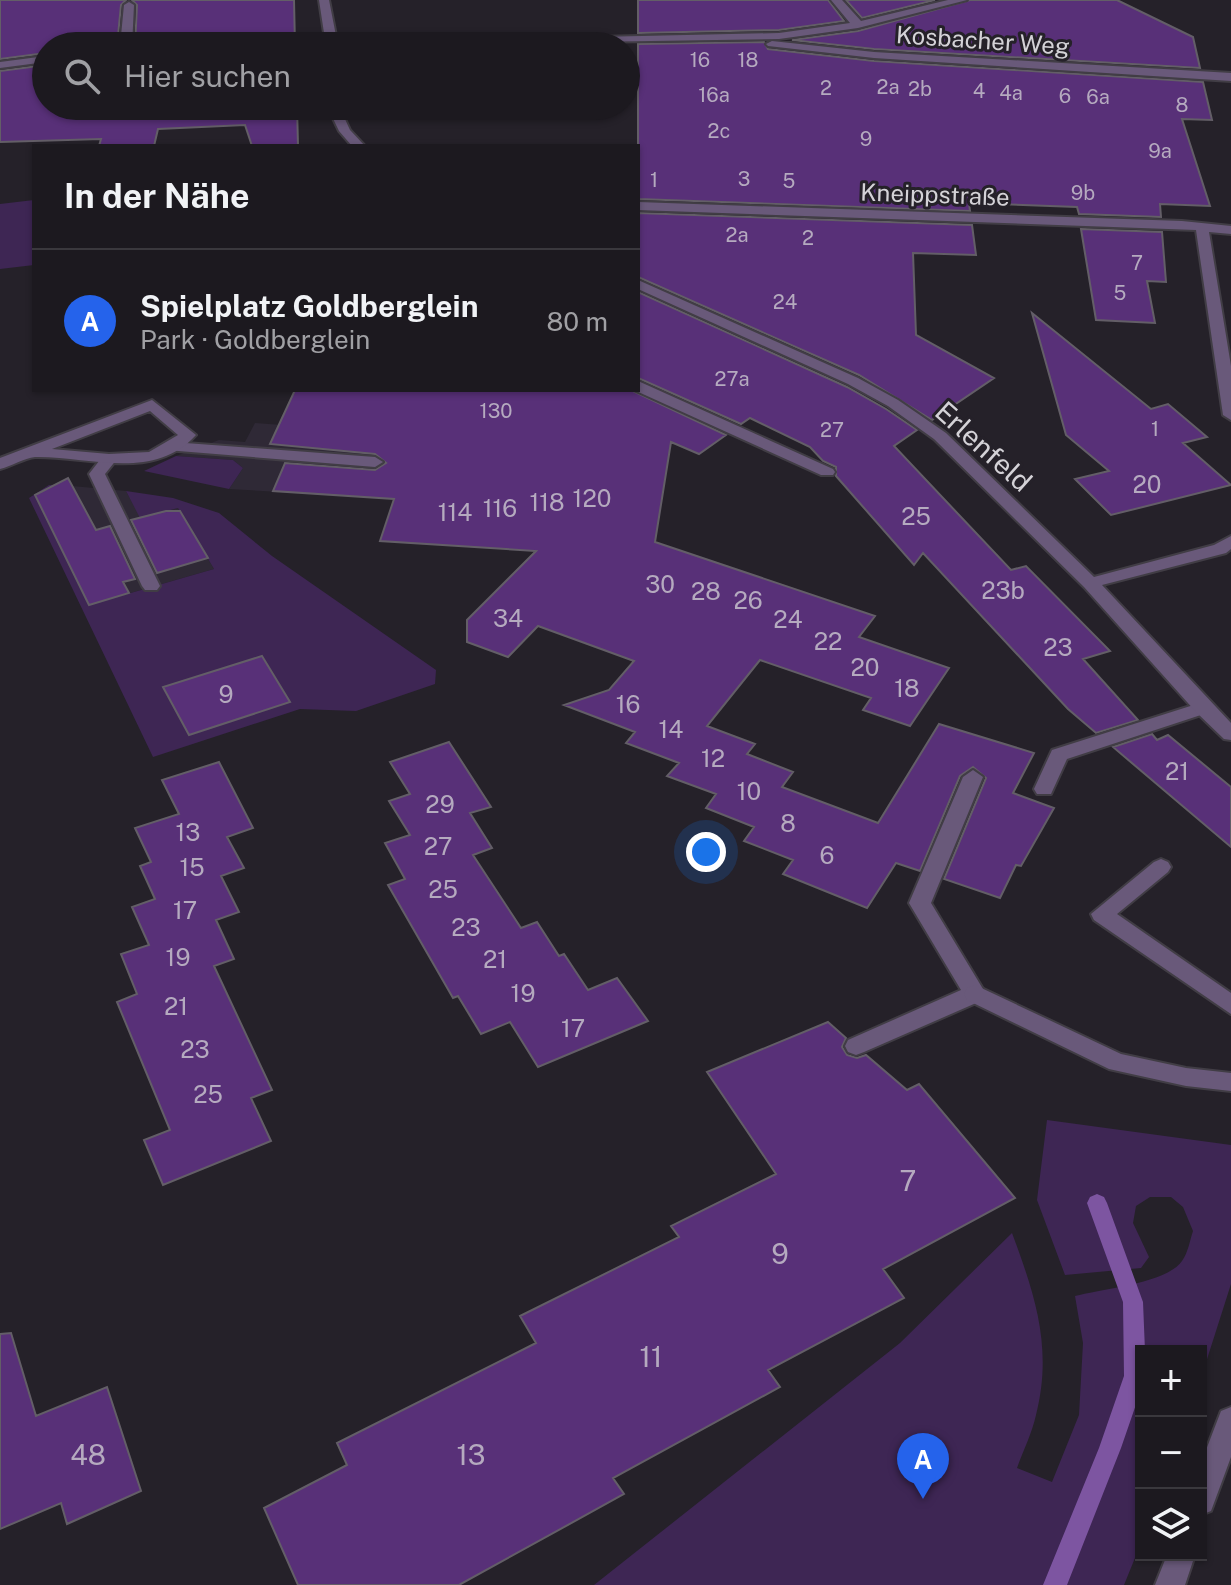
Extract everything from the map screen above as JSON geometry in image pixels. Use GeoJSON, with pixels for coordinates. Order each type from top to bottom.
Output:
{"type":"FeatureCollection","features":[{"type":"Feature","properties":{"kind":"street"},"geometry":{"type":"LineString","coordinates":[[324,0],[331,32]]}},
{"type":"Feature","properties":{"kind":"street"},"geometry":{"type":"LineString","coordinates":[[836,0],[858,25]]}},
{"type":"Feature","properties":{"kind":"street"},"geometry":{"type":"LineString","coordinates":[[640,40],[779,36],[858,25],[962,0]]}},
{"type":"Feature","properties":{"kind":"street"},"geometry":{"type":"LineString","coordinates":[[127,32],[129,5]]}},
{"type":"Feature","properties":{"kind":"street","name":"Kosbacher Weg"},"geometry":{"type":"LineString","coordinates":[[733,38],[874,55],[1231,77]]}},
{"type":"Feature","properties":{"kind":"street"},"geometry":{"type":"LineString","coordinates":[[0,65],[32,61]]}},
{"type":"Feature","properties":{"kind":"street"},"geometry":{"type":"LineString","coordinates":[[340,120],[357,144]]}},
{"type":"Feature","properties":{"kind":"street","name":"Kneippstraße"},"geometry":{"type":"LineString","coordinates":[[640,206],[1182,225],[1231,230]]}},
{"type":"Feature","properties":{"kind":"street"},"geometry":{"type":"LineString","coordinates":[[1202,228],[1231,415]]}},
{"type":"Feature","properties":{"kind":"street","name":"Erlenfeld"},"geometry":{"type":"LineString","coordinates":[[640,285],[853,381],[893,403],[961,455],[1090,583],[1203,708],[1231,734]]}},
{"type":"Feature","properties":{"kind":"street"},"geometry":{"type":"LineString","coordinates":[[640,387],[827,472]]}},
{"type":"Feature","properties":{"kind":"street"},"geometry":{"type":"LineString","coordinates":[[0,464],[29,452],[152,405],[188,435],[153,457],[109,459],[29,452]]}},
{"type":"Feature","properties":{"kind":"street"},"geometry":{"type":"LineString","coordinates":[[172,447],[375,462]]}},
{"type":"Feature","properties":{"kind":"street"},"geometry":{"type":"LineString","coordinates":[[109,459],[97,474],[151,586]]}},
{"type":"Feature","properties":{"kind":"street"},"geometry":{"type":"LineString","coordinates":[[1090,583],[1220,549],[1231,541]]}},
{"type":"Feature","properties":{"kind":"street"},"geometry":{"type":"LineString","coordinates":[[1044,789],[1059,755],[1203,708]]}},
{"type":"Feature","properties":{"kind":"street"},"geometry":{"type":"LineString","coordinates":[[973,777],[920,903],[975,994],[1117,1062],[1186,1077],[1231,1082]]}},
{"type":"Feature","properties":{"kind":"street"},"geometry":{"type":"LineString","coordinates":[[1161,867],[1102,914],[1231,1005]]}},
{"type":"Feature","properties":{"kind":"street"},"geometry":{"type":"LineString","coordinates":[[856,1046],[975,994]]}},
{"type":"Feature","properties":{"kind":"street"},"geometry":{"type":"LineString","coordinates":[[1205,1489],[1231,1420]]}},
{"type":"Feature","properties":{"kind":"street"},"geometry":{"type":"LineString","coordinates":[[1170,1585],[1179,1561]]}},
{"type":"Feature","properties":{"kind":"shaded area"},"geometry":{"type":"Polygon","coordinates":[[[32,200],[32,265],[0,269],[0,204],[32,200]]]}},
{"type":"Feature","properties":{"kind":"shaded area"},"geometry":{"type":"Polygon","coordinates":[[[255,423],[378,432],[372,477],[365,497],[229,489],[243,468],[233,460],[176,456],[219,440],[245,442],[255,423]]]}},
{"type":"Feature","properties":{"kind":"shaded area"},"geometry":{"type":"Polygon","coordinates":[[[176,456],[233,460],[243,468],[229,489],[144,471],[176,456]]]}},
{"type":"Feature","properties":{"kind":"shaded area"},"geometry":{"type":"Polygon","coordinates":[[[49,485],[72,486],[80,500],[43,511],[89,605],[214,569],[178,508],[140,518],[126,491],[173,498],[219,513],[272,556],[436,670],[435,684],[356,711],[300,709],[153,757],[29,498],[49,485]]]}},
{"type":"Feature","properties":{"kind":"shaded area"},"geometry":{"type":"Polygon","coordinates":[[[72,486],[126,491],[141,518],[178,508],[214,569],[89,605],[42,510],[80,499],[72,486]]]}},
{"type":"Feature","properties":{"kind":"shaded area"},"geometry":{"type":"Polygon","coordinates":[[[1047,1120],[1231,1145],[1231,1284],[1207,1359],[1207,1345],[1135,1345],[1135,1558],[1124,1585],[594,1585],[900,1343],[1012,1233],[1034,1300],[1043,1367],[1036,1415],[1017,1468],[1052,1482],[1079,1415],[1083,1343],[1075,1296],[1149,1280],[1174,1269],[1184,1258],[1193,1231],[1183,1207],[1171,1197],[1150,1197],[1136,1206],[1133,1223],[1149,1257],[1141,1268],[1065,1275],[1037,1200],[1047,1120]]]}},
{"type":"Feature","properties":{"kind":"building"},"geometry":{"type":"Polygon","coordinates":[[[0,0],[126,0],[121,5],[118,32],[32,32],[32,55],[0,59],[0,0]]]}},
{"type":"Feature","properties":{"kind":"building"},"geometry":{"type":"Polygon","coordinates":[[[132,0],[294,0],[295,32],[136,32],[137,5],[132,0]]]}},
{"type":"Feature","properties":{"kind":"building"},"geometry":{"type":"Polygon","coordinates":[[[638,0],[828,0],[844,21],[779,30],[638,32],[638,0]]]}},
{"type":"Feature","properties":{"kind":"building"},"geometry":{"type":"Polygon","coordinates":[[[846,0],[935,0],[862,18],[846,0]]]}},
{"type":"Feature","properties":{"kind":"building"},"geometry":{"type":"Polygon","coordinates":[[[970,0],[1117,0],[1193,37],[1200,68],[874,49],[792,40],[858,31],[970,0]]]}},
{"type":"Feature","properties":{"kind":"building"},"geometry":{"type":"Polygon","coordinates":[[[764,42],[768,49],[874,61],[1203,82],[1212,120],[1182,119],[1210,206],[1160,204],[1161,217],[1079,214],[1077,207],[969,203],[970,211],[640,199],[640,44],[764,42]]]}},
{"type":"Feature","properties":{"kind":"building"},"geometry":{"type":"Polygon","coordinates":[[[32,67],[32,120],[297,120],[298,144],[251,144],[245,125],[158,129],[154,144],[100,144],[101,139],[0,142],[0,71],[32,67]]]}},
{"type":"Feature","properties":{"kind":"building"},"geometry":{"type":"Polygon","coordinates":[[[640,213],[972,225],[976,255],[913,253],[916,335],[994,378],[932,420],[859,375],[640,278],[640,213]]]}},
{"type":"Feature","properties":{"kind":"building"},"geometry":{"type":"Polygon","coordinates":[[[1081,229],[1162,232],[1166,282],[1147,281],[1155,323],[1096,320],[1081,229]]]}},
{"type":"Feature","properties":{"kind":"building"},"geometry":{"type":"Polygon","coordinates":[[[640,293],[847,387],[917,430],[894,446],[1011,570],[1026,566],[1110,651],[1083,659],[1138,720],[1096,733],[1068,709],[923,553],[914,565],[836,476],[836,467],[823,461],[810,447],[750,418],[741,424],[640,379],[640,293]]]}},
{"type":"Feature","properties":{"kind":"building"},"geometry":{"type":"Polygon","coordinates":[[[1032,313],[1151,409],[1168,404],[1207,437],[1183,443],[1231,485],[1111,515],[1075,479],[1109,471],[1066,435],[1032,313]]]}},
{"type":"Feature","properties":{"kind":"building"},"geometry":{"type":"Polygon","coordinates":[[[294,392],[635,392],[726,435],[699,454],[671,442],[655,542],[875,616],[859,637],[949,668],[910,726],[863,710],[871,698],[760,660],[707,726],[755,744],[747,754],[793,772],[782,787],[878,823],[939,724],[1034,753],[1013,793],[1054,808],[1021,866],[1016,865],[1000,898],[944,879],[986,778],[973,767],[960,776],[920,871],[896,863],[867,908],[783,874],[793,860],[744,841],[754,827],[706,808],[716,794],[667,776],[679,763],[626,743],[635,732],[564,705],[609,690],[634,661],[538,626],[508,657],[467,642],[467,620],[536,551],[380,541],[394,499],[273,491],[285,463],[375,470],[386,463],[375,454],[270,444],[294,392]]]}},
{"type":"Feature","properties":{"kind":"building"},"geometry":{"type":"Polygon","coordinates":[[[68,478],[96,530],[110,526],[135,579],[123,582],[129,593],[89,605],[35,495],[68,478]]]}},
{"type":"Feature","properties":{"kind":"building"},"geometry":{"type":"Polygon","coordinates":[[[166,511],[180,511],[208,558],[157,573],[131,520],[166,511]]]}},
{"type":"Feature","properties":{"kind":"building"},"geometry":{"type":"Polygon","coordinates":[[[262,656],[290,702],[189,735],[163,687],[262,656]]]}},
{"type":"Feature","properties":{"kind":"building"},"geometry":{"type":"Polygon","coordinates":[[[1152,734],[1157,740],[1168,735],[1231,787],[1231,847],[1113,747],[1152,734]]]}},
{"type":"Feature","properties":{"kind":"building"},"geometry":{"type":"Polygon","coordinates":[[[449,742],[491,807],[470,813],[492,848],[473,855],[521,928],[537,922],[559,956],[564,954],[588,990],[617,978],[648,1021],[538,1067],[510,1022],[481,1034],[458,996],[453,998],[388,885],[405,879],[385,843],[410,835],[389,801],[410,794],[390,762],[449,742]]]}},
{"type":"Feature","properties":{"kind":"building"},"geometry":{"type":"Polygon","coordinates":[[[219,762],[253,828],[227,837],[244,868],[221,876],[239,912],[216,920],[234,959],[214,966],[272,1090],[251,1098],[271,1141],[163,1185],[144,1140],[170,1130],[117,1002],[137,994],[121,954],[149,945],[132,907],[155,899],[140,866],[151,862],[135,828],[179,814],[162,780],[219,762]]]}},
{"type":"Feature","properties":{"kind":"building"},"geometry":{"type":"Polygon","coordinates":[[[828,1022],[846,1038],[842,1047],[847,1055],[857,1058],[866,1055],[907,1090],[919,1084],[1015,1198],[883,1269],[904,1298],[768,1370],[780,1387],[613,1478],[624,1494],[459,1585],[298,1585],[264,1508],[347,1465],[337,1443],[536,1343],[520,1316],[679,1237],[671,1226],[776,1174],[707,1072],[828,1022]]]}},
{"type":"Feature","properties":{"kind":"building"},"geometry":{"type":"Polygon","coordinates":[[[11,1333],[36,1416],[107,1387],[141,1491],[67,1524],[61,1503],[0,1529],[0,1334],[11,1333]]]}},
{"type":"Feature","properties":{"kind":"waterway"},"geometry":{"type":"LineString","coordinates":[[1055,1585],[1135,1376],[1133,1302],[1097,1203]]}},
{"type":"Feature","properties":{"kind":"place","name":"Spielplatz Goldberglein"},"geometry":{"type":"Point","coordinates":[923,1499]}}]}
